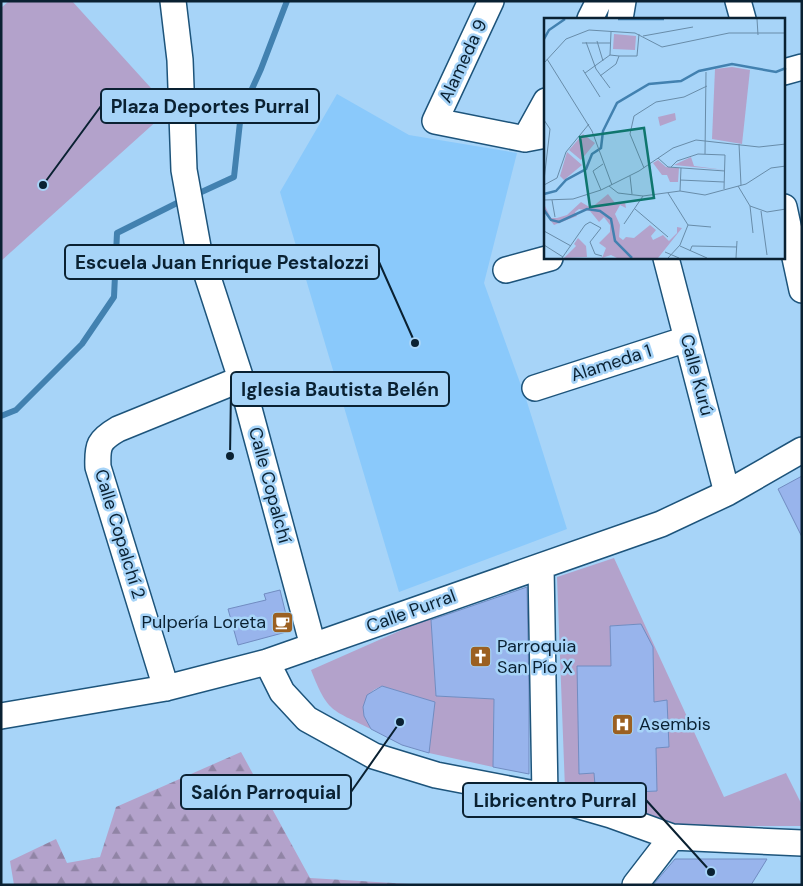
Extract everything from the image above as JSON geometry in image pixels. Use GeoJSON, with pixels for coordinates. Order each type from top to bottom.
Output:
{"type":"FeatureCollection","features":[{"type":"Feature","properties":{"kind":"street","name":"Calle Copalchí"},"geometry":{"type":"LineString","coordinates":[[173,1],[180,60],[184,170],[198,247],[241,379],[313,646]]}},
{"type":"Feature","properties":{"kind":"street","name":"Alameda 9"},"geometry":{"type":"LineString","coordinates":[[491,1],[435,122],[535,137]]}},
{"type":"Feature","properties":{"kind":"street"},"geometry":{"type":"LineString","coordinates":[[590,18],[599,1]]}},
{"type":"Feature","properties":{"kind":"street"},"geometry":{"type":"LineString","coordinates":[[620,18],[623,1]]}},
{"type":"Feature","properties":{"kind":"street"},"geometry":{"type":"LineString","coordinates":[[738,1],[743,18]]}},
{"type":"Feature","properties":{"kind":"street"},"geometry":{"type":"LineString","coordinates":[[786,71],[802,67]]}},
{"type":"Feature","properties":{"kind":"street"},"geometry":{"type":"LineString","coordinates":[[535,137],[544,108]]}},
{"type":"Feature","properties":{"kind":"street"},"geometry":{"type":"LineString","coordinates":[[786,216],[802,290]]}},
{"type":"Feature","properties":{"kind":"street"},"geometry":{"type":"LineString","coordinates":[[506,270],[546,259]]}},
{"type":"Feature","properties":{"kind":"street","name":"Calle Kurú"},"geometry":{"type":"LineString","coordinates":[[666,259],[727,493]]}},
{"type":"Feature","properties":{"kind":"street","name":"Alameda 1"},"geometry":{"type":"LineString","coordinates":[[535,388],[687,339]]}},
{"type":"Feature","properties":{"kind":"street","name":"Calle Copalchí 2"},"geometry":{"type":"LineString","coordinates":[[166,688],[98,467],[97,449],[104,437],[118,429],[241,379]]}},
{"type":"Feature","properties":{"kind":"street","name":"Calle Purral"},"geometry":{"type":"LineString","coordinates":[[1,716],[166,688],[267,662],[661,524],[799,459]]}},
{"type":"Feature","properties":{"kind":"street"},"geometry":{"type":"LineString","coordinates":[[541,567],[545,796]]}},
{"type":"Feature","properties":{"kind":"street"},"geometry":{"type":"LineString","coordinates":[[267,662],[282,692],[306,720],[374,756],[436,775],[545,796],[611,815],[672,837],[802,843]]}},
{"type":"Feature","properties":{"kind":"street"},"geometry":{"type":"LineString","coordinates":[[635,885],[672,837]]}},
{"type":"Feature","properties":{"kind":"shaded area"},"geometry":{"type":"Polygon","coordinates":[[[337,94],[409,135],[517,153],[484,283],[527,402],[567,529],[399,592],[280,192],[337,94]]]}},
{"type":"Feature","properties":{"kind":"green space"},"geometry":{"type":"Polygon","coordinates":[[[9,1],[72,1],[170,109],[1,261],[1,8],[9,1]]]}},
{"type":"Feature","properties":{"kind":"green space"},"geometry":{"type":"Polygon","coordinates":[[[614,558],[724,797],[786,773],[802,805],[802,826],[681,826],[565,789],[557,577],[614,558]],[[640,624],[610,626],[611,666],[578,666],[580,774],[594,773],[595,785],[636,784],[636,792],[656,791],[656,748],[669,746],[667,701],[654,702],[653,647],[640,624]]]}},
{"type":"Feature","properties":{"kind":"green space"},"geometry":{"type":"Polygon","coordinates":[[[431,617],[436,696],[494,699],[493,767],[429,753],[434,702],[382,686],[375,689],[366,698],[364,704],[365,716],[371,729],[332,708],[322,695],[311,670],[431,617]]]}},
{"type":"Feature","properties":{"kind":"green space"},"geometry":{"type":"Polygon","coordinates":[[[241,752],[310,878],[426,885],[14,885],[10,861],[56,839],[67,863],[100,857],[116,807],[241,752]]]}},
{"type":"Feature","properties":{"kind":"building"},"geometry":{"type":"Polygon","coordinates":[[[802,476],[802,537],[778,489],[802,476]]]}},
{"type":"Feature","properties":{"kind":"building","name":"Parroquia San Pío X"},"geometry":{"type":"Polygon","coordinates":[[[527,587],[529,774],[493,767],[494,699],[436,696],[431,620],[527,587]]]}},
{"type":"Feature","properties":{"kind":"building"},"geometry":{"type":"Polygon","coordinates":[[[280,590],[290,631],[238,645],[228,609],[266,600],[264,594],[280,590]]]}},
{"type":"Feature","properties":{"kind":"building","name":"Asembis"},"geometry":{"type":"Polygon","coordinates":[[[641,624],[653,647],[654,702],[667,700],[669,747],[656,748],[657,791],[636,792],[636,784],[595,785],[594,773],[579,774],[577,666],[611,666],[610,626],[641,624]]]}},
{"type":"Feature","properties":{"kind":"building"},"geometry":{"type":"Polygon","coordinates":[[[382,686],[435,702],[429,753],[402,745],[371,729],[364,716],[363,707],[367,695],[382,686]]]}},
{"type":"Feature","properties":{"kind":"building"},"geometry":{"type":"Polygon","coordinates":[[[675,859],[767,859],[751,885],[653,885],[675,859]]]}},
{"type":"Feature","properties":{"kind":"waterway"},"geometry":{"type":"LineString","coordinates":[[195,195],[234,177],[241,113],[261,69],[287,1]]}},
{"type":"Feature","properties":{"kind":"waterway"},"geometry":{"type":"LineString","coordinates":[[1,416],[16,410],[82,344],[114,297],[117,233],[183,200]]}},
{"type":"Feature","properties":{"kind":"place","name":"Plaza Deportes Purral"},"geometry":{"type":"Point","coordinates":[43,185]}},
{"type":"Feature","properties":{"kind":"place","name":"Escuela Juan Enrique Pestalozzi"},"geometry":{"type":"Point","coordinates":[415,343]}},
{"type":"Feature","properties":{"kind":"place","name":"Iglesia Bautista Belén"},"geometry":{"type":"Point","coordinates":[230,456]}},
{"type":"Feature","properties":{"kind":"place","name":"Pulpería Loreta"},"geometry":{"type":"Point","coordinates":[282,622]}},
{"type":"Feature","properties":{"kind":"place","name":"Parroquia San Pío X"},"geometry":{"type":"Point","coordinates":[481,656]}},
{"type":"Feature","properties":{"kind":"place","name":"Salón Parroquial"},"geometry":{"type":"Point","coordinates":[400,722]}},
{"type":"Feature","properties":{"kind":"place","name":"Asembis"},"geometry":{"type":"Point","coordinates":[623,724]}},
{"type":"Feature","properties":{"kind":"place","name":"Libricentro Purral"},"geometry":{"type":"Point","coordinates":[711,872]}}]}
